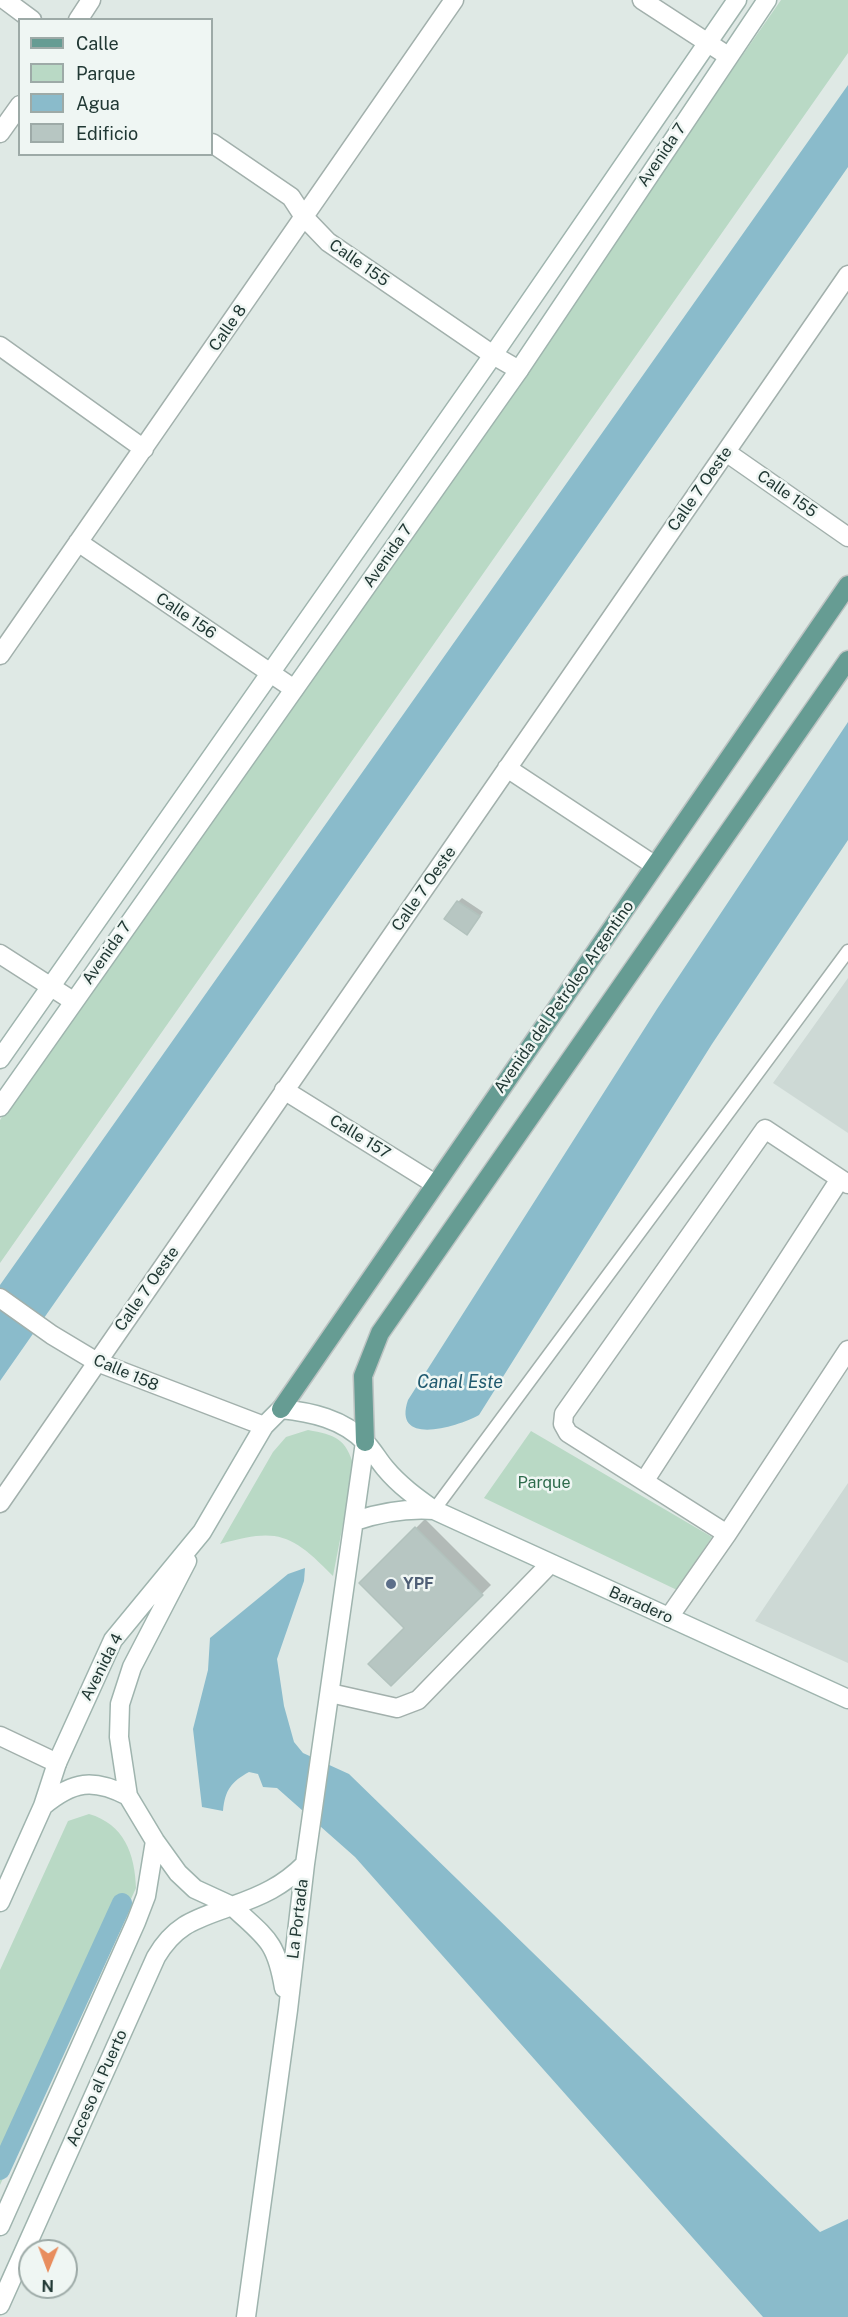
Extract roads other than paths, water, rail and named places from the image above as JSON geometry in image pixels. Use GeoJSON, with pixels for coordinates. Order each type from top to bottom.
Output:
{"type":"FeatureCollection","features":[{"type":"Feature","properties":{"kind":"main road"},"geometry":{"type":"LineString","coordinates":[[5,0],[29,18]]}},
{"type":"Feature","properties":{"kind":"main road"},"geometry":{"type":"LineString","coordinates":[[79,18],[91,0]]}},
{"type":"Feature","properties":{"kind":"main road","name":"Calle 8"},"geometry":{"type":"LineString","coordinates":[[0,655],[454,0]]}},
{"type":"Feature","properties":{"kind":"main road"},"geometry":{"type":"LineString","coordinates":[[642,0],[706,44],[728,56]]}},
{"type":"Feature","properties":{"kind":"main road","name":"Avenida 7"},"geometry":{"type":"LineString","coordinates":[[0,1059],[493,355],[737,0]]}},
{"type":"Feature","properties":{"kind":"main road","name":"Avenida 7"},"geometry":{"type":"LineString","coordinates":[[0,1107],[519,370],[728,56],[768,0]]}},
{"type":"Feature","properties":{"kind":"main road"},"geometry":{"type":"LineString","coordinates":[[0,133],[18,108]]}},
{"type":"Feature","properties":{"kind":"main road","name":"Calle 155"},"geometry":{"type":"LineString","coordinates":[[213,144],[291,197],[304,217],[328,242],[493,355],[519,370]]}},
{"type":"Feature","properties":{"kind":"main road","name":"Calle 7 Oeste"},"geometry":{"type":"LineString","coordinates":[[0,1503],[848,275]]}},
{"type":"Feature","properties":{"kind":"main road"},"geometry":{"type":"LineString","coordinates":[[0,346],[144,449]]}},
{"type":"Feature","properties":{"kind":"main road","name":"Calle 155"},"geometry":{"type":"LineString","coordinates":[[726,452],[848,537]]}},
{"type":"Feature","properties":{"kind":"main road","name":"Calle 156"},"geometry":{"type":"LineString","coordinates":[[78,542],[294,690]]}},
{"type":"Feature","properties":{"kind":"main road","name":"Avenida del Petróleo Argentino"},"geometry":{"type":"LineString","coordinates":[[280,1409],[654,865],[845,594]]}},
{"type":"Feature","properties":{"kind":"main road"},"geometry":{"type":"LineString","coordinates":[[365,1442],[363,1376],[368,1357],[380,1334],[848,660]]}},
{"type":"Feature","properties":{"kind":"main road"},"geometry":{"type":"LineString","coordinates":[[507,768],[654,865]]}},
{"type":"Feature","properties":{"kind":"main road"},"geometry":{"type":"LineString","coordinates":[[0,954],[73,1002]]}},
{"type":"Feature","properties":{"kind":"main road","name":"Calle 157"},"geometry":{"type":"LineString","coordinates":[[284,1090],[435,1184]]}},
{"type":"Feature","properties":{"kind":"main road"},"geometry":{"type":"LineString","coordinates":[[645,1480],[844,1182],[765,1129],[564,1414],[563,1424],[568,1433],[727,1534]]}},
{"type":"Feature","properties":{"kind":"main road","name":"Calle 158"},"geometry":{"type":"LineString","coordinates":[[0,1298],[52,1335],[97,1362],[264,1426]]}},
{"type":"Feature","properties":{"kind":"main road"},"geometry":{"type":"LineString","coordinates":[[669,1617],[727,1534],[848,1350]]}},
{"type":"Feature","properties":{"kind":"main road","name":"Baradero"},"geometry":{"type":"LineString","coordinates":[[280,1409],[303,1411],[345,1426],[365,1442],[384,1468],[408,1491],[434,1510],[549,1565],[848,1699]]}},
{"type":"Feature","properties":{"kind":"main road","name":"Avenida 4"},"geometry":{"type":"LineString","coordinates":[[0,1902],[43,1806],[57,1763],[113,1640],[202,1533],[264,1426],[280,1409]]}},
{"type":"Feature","properties":{"kind":"main road","name":"La Portada"},"geometry":{"type":"LineString","coordinates":[[246,2317],[288,2010],[305,1864],[365,1442]]}},
{"type":"Feature","properties":{"kind":"main road","name":"Baradero"},"geometry":{"type":"LineString","coordinates":[[355,1521],[398,1510],[434,1510]]}},
{"type":"Feature","properties":{"kind":"main road"},"geometry":{"type":"LineString","coordinates":[[202,1533],[132,1667],[120,1704],[119,1737],[128,1796],[155,1841],[178,1873],[195,1889],[232,1906],[270,1942],[279,1958],[288,2010]]}},
{"type":"Feature","properties":{"kind":"main road"},"geometry":{"type":"LineString","coordinates":[[330,1693],[397,1708],[418,1700],[549,1565]]}},
{"type":"Feature","properties":{"kind":"main road"},"geometry":{"type":"LineString","coordinates":[[0,1736],[57,1763]]}},
{"type":"Feature","properties":{"kind":"main road"},"geometry":{"type":"LineString","coordinates":[[43,1806],[61,1791],[83,1784],[107,1785],[128,1796]]}},
{"type":"Feature","properties":{"kind":"main road","name":"Acceso al Puerto"},"geometry":{"type":"LineString","coordinates":[[0,2226],[136,1922],[146,1896],[155,1841]]}},
{"type":"Feature","properties":{"kind":"main road","name":"Acceso al Puerto"},"geometry":{"type":"LineString","coordinates":[[0,2305],[156,1957],[167,1938],[181,1926],[266,1894],[288,1881],[305,1864]]}},
{"type":"Feature","properties":{"kind":"lane"},"geometry":{"type":"LineString","coordinates":[[434,1510],[848,951]]}},
{"type":"Feature","properties":{"kind":"water"},"geometry":{"type":"Polygon","coordinates":[[[848,85],[848,167],[0,1381],[0,1285],[848,85]]]}},
{"type":"Feature","properties":{"kind":"water","name":"Canal Este"},"geometry":{"type":"Polygon","coordinates":[[[848,722],[848,840],[712,1044],[479,1415],[443,1428],[429,1430],[418,1429],[409,1424],[406,1415],[408,1400],[657,1009],[848,722]]]}},
{"type":"Feature","properties":{"kind":"water"},"geometry":{"type":"Polygon","coordinates":[[[305,1568],[304,1581],[277,1659],[284,1706],[294,1742],[303,1753],[349,1774],[820,2232],[848,2219],[848,2317],[763,2317],[355,1857],[277,1788],[263,1787],[258,1774],[249,1772],[230,1787],[225,1797],[223,1811],[202,1807],[193,1729],[208,1670],[210,1638],[288,1574],[305,1568]]]}},
{"type":"Feature","properties":{"kind":"waterway"},"geometry":{"type":"LineString","coordinates":[[0,2170],[122,1903]]}},
{"type":"Feature","properties":{"kind":"place","name":"YPF"},"geometry":{"type":"Point","coordinates":[391,1584]}},
{"type":"Feature","properties":{"kind":"park label","name":"Parque"},"geometry":{"type":"Point","coordinates":[544,1483]}}]}
